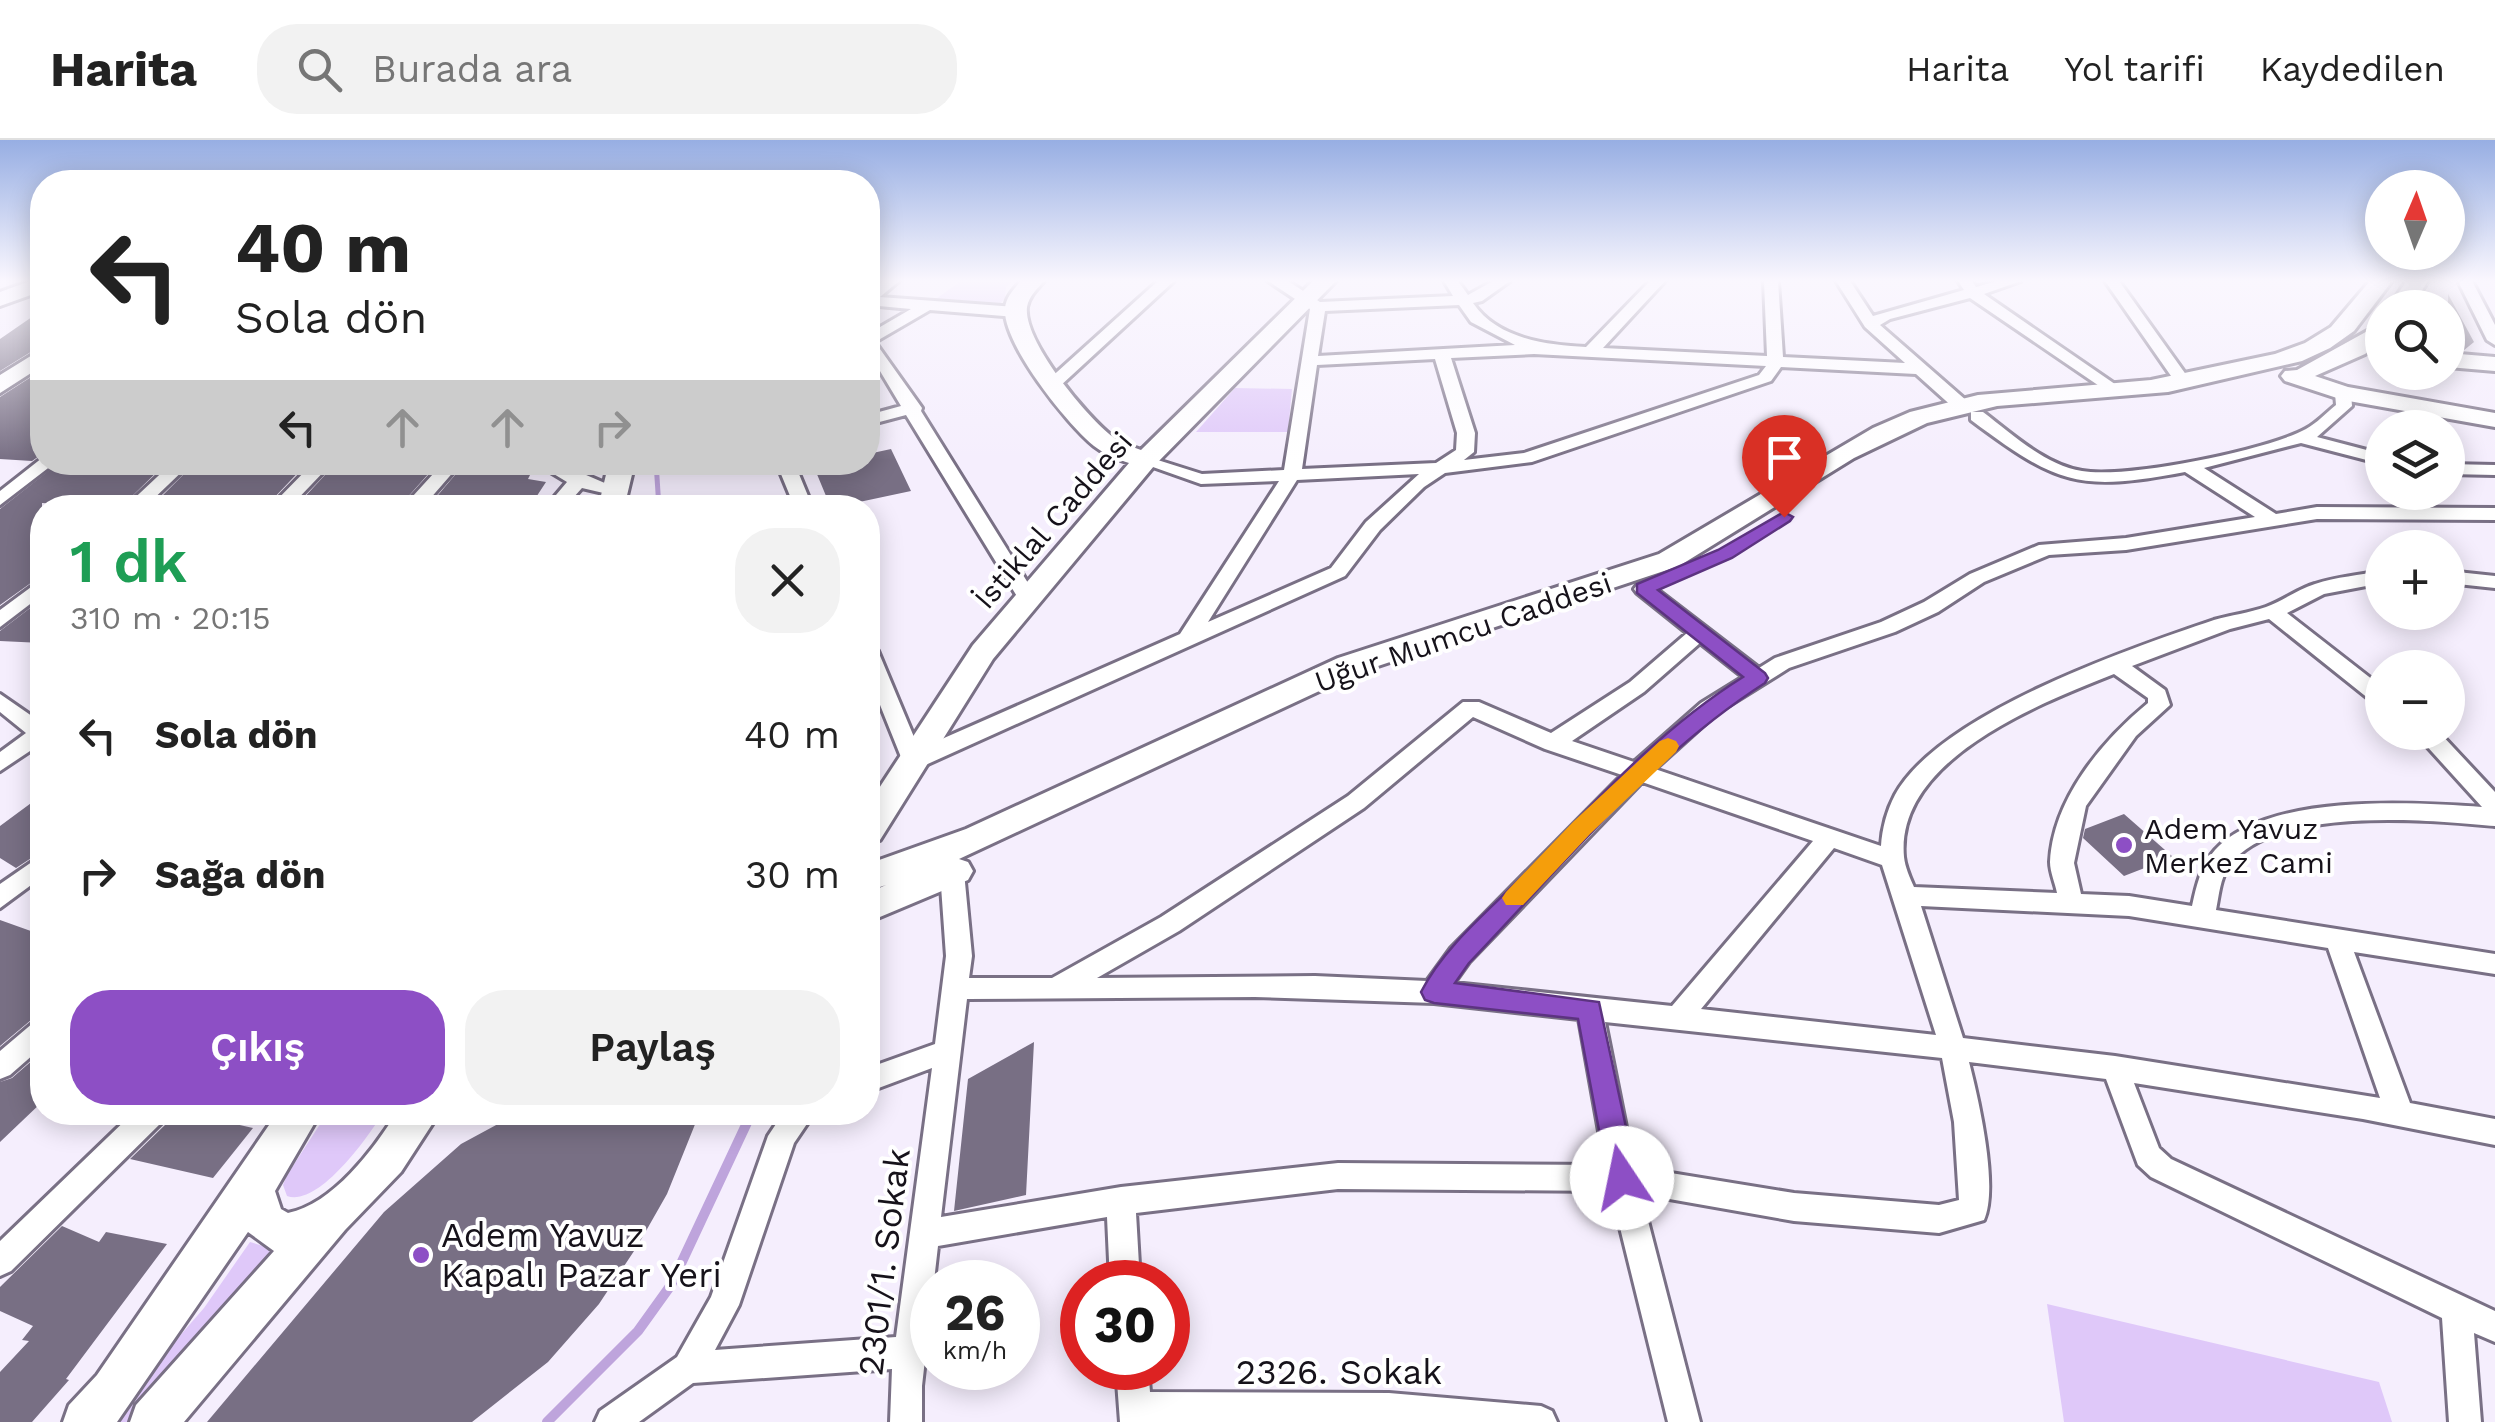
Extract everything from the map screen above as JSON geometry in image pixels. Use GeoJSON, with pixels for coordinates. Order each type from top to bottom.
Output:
{"type":"FeatureCollection","features":[{"type":"Feature","properties":{"kind":"main road"},"geometry":{"type":"LineString","coordinates":[[1023,341],[1053,384],[1103,441],[1145,461]]}},
{"type":"Feature","properties":{"kind":"main road","name":"İstiklal Caddesi"},"geometry":{"type":"LineString","coordinates":[[880,813],[983,652],[1145,461],[1271,341]]}},
{"type":"Feature","properties":{"kind":"main road","name":"Uğur Mumcu Caddesi"},"geometry":{"type":"LineString","coordinates":[[880,903],[1350,684],[1644,588],[1725,554],[1914,436],[1969,411],[2184,383],[2286,358],[2327,341]]}},
{"type":"Feature","properties":{"kind":"main road"},"geometry":{"type":"LineString","coordinates":[[2332,341],[2365,350]]}},
{"type":"Feature","properties":{"kind":"main road","name":"Uğur Mumcu Caddesi"},"geometry":{"type":"LineString","coordinates":[[880,874],[961,845],[1349,666],[1669,560],[1875,438],[1926,414],[2170,401],[2293,376],[2365,353]]}},
{"type":"Feature","properties":{"kind":"main road"},"geometry":{"type":"LineString","coordinates":[[2465,361],[2495,364]]}},
{"type":"Feature","properties":{"kind":"main road"},"geometry":{"type":"LineString","coordinates":[[0,386],[30,365]]}},
{"type":"Feature","properties":{"kind":"main road"},"geometry":{"type":"LineString","coordinates":[[2293,376],[2343,393],[2495,420]]}},
{"type":"Feature","properties":{"kind":"main road"},"geometry":{"type":"LineString","coordinates":[[86,1422],[113,1391],[293,1125]]}},
{"type":"Feature","properties":{"kind":"main road"},"geometry":{"type":"LineString","coordinates":[[384,1165],[411,1125]]}},
{"type":"Feature","properties":{"kind":"main road"},"geometry":{"type":"LineString","coordinates":[[153,1422],[330,1218],[432,1125]]}},
{"type":"Feature","properties":{"kind":"main road"},"geometry":{"type":"LineString","coordinates":[[253,1189],[257,1211],[265,1224],[278,1231],[312,1228],[330,1218]]}},
{"type":"Feature","properties":{"kind":"street"},"geometry":{"type":"LineString","coordinates":[[1053,384],[1101,341]]}},
{"type":"Feature","properties":{"kind":"street"},"geometry":{"type":"LineString","coordinates":[[1185,643],[1292,474],[1310,341]]}},
{"type":"Feature","properties":{"kind":"street"},"geometry":{"type":"LineString","coordinates":[[1520,341],[1534,348]]}},
{"type":"Feature","properties":{"kind":"street"},"geometry":{"type":"LineString","coordinates":[[1590,352],[1601,341]]}},
{"type":"Feature","properties":{"kind":"street"},"geometry":{"type":"LineString","coordinates":[[1145,461],[1201,479],[1445,468],[1526,458],[1765,378],[1775,364],[1774,341]]}},
{"type":"Feature","properties":{"kind":"street"},"geometry":{"type":"LineString","coordinates":[[1889,341],[1969,411],[2013,443],[2084,477],[2116,478],[2187,465],[2309,435],[2344,406],[2343,393]]}},
{"type":"Feature","properties":{"kind":"street"},"geometry":{"type":"LineString","coordinates":[[2046,341],[2117,391]]}},
{"type":"Feature","properties":{"kind":"street"},"geometry":{"type":"LineString","coordinates":[[2154,341],[2184,383]]}},
{"type":"Feature","properties":{"kind":"street"},"geometry":{"type":"LineString","coordinates":[[1310,361],[1534,348],[1921,369]]}},
{"type":"Feature","properties":{"kind":"street"},"geometry":{"type":"LineString","coordinates":[[880,681],[913,761],[1338,572],[1373,526],[1418,484],[1465,452],[1466,433],[1442,356]]}},
{"type":"Feature","properties":{"kind":"street"},"geometry":{"type":"LineString","coordinates":[[880,357],[1028,598]]}},
{"type":"Feature","properties":{"kind":"street"},"geometry":{"type":"LineString","coordinates":[[880,417],[914,408]]}},
{"type":"Feature","properties":{"kind":"street"},"geometry":{"type":"LineString","coordinates":[[2297,438],[2365,455]]}},
{"type":"Feature","properties":{"kind":"street"},"geometry":{"type":"LineString","coordinates":[[2187,465],[2272,520]]}},
{"type":"Feature","properties":{"kind":"street"},"geometry":{"type":"LineString","coordinates":[[2465,469],[2495,470]]}},
{"type":"Feature","properties":{"kind":"street"},"geometry":{"type":"LineString","coordinates":[[0,500],[32,475]]}},
{"type":"Feature","properties":{"kind":"street"},"geometry":{"type":"LineString","coordinates":[[148,495],[170,475]]}},
{"type":"Feature","properties":{"kind":"street"},"geometry":{"type":"LineString","coordinates":[[292,495],[312,475]]}},
{"type":"Feature","properties":{"kind":"street"},"geometry":{"type":"LineString","coordinates":[[424,495],[442,475]]}},
{"type":"Feature","properties":{"kind":"street"},"geometry":{"type":"LineString","coordinates":[[567,475],[604,495]]}},
{"type":"Feature","properties":{"kind":"street"},"geometry":{"type":"LineString","coordinates":[[566,495],[578,481]]}},
{"type":"Feature","properties":{"kind":"street"},"geometry":{"type":"LineString","coordinates":[[1434,992],[1460,956],[1637,774],[1709,708],[1782,663],[1888,627],[2032,553],[2356,512],[2495,514]]}},
{"type":"Feature","properties":{"kind":"street"},"geometry":{"type":"LineString","coordinates":[[2465,579],[2495,582]]}},
{"type":"Feature","properties":{"kind":"street"},"geometry":{"type":"LineString","coordinates":[[925,1234],[1121,1202],[1338,1176],[1622,1178],[1794,1207],[1940,1219],[1974,1210],[1976,1164],[1951,1048],[1892,859],[1894,829],[1905,796],[1962,738],[2064,686],[2224,624],[2272,612],[2319,589],[2365,580]]}},
{"type":"Feature","properties":{"kind":"street"},"geometry":{"type":"LineString","coordinates":[[1644,588],[1758,678]]}},
{"type":"Feature","properties":{"kind":"street"},"geometry":{"type":"LineString","coordinates":[[0,620],[30,595]]}},
{"type":"Feature","properties":{"kind":"street"},"geometry":{"type":"LineString","coordinates":[[2272,612],[2365,685]]}},
{"type":"Feature","properties":{"kind":"street"},"geometry":{"type":"LineString","coordinates":[[1552,743],[1637,686],[1701,632]]}},
{"type":"Feature","properties":{"kind":"street"},"geometry":{"type":"LineString","coordinates":[[2070,903],[2062,862],[2075,804],[2128,731],[2159,705],[2158,695],[2116,665]]}},
{"type":"Feature","properties":{"kind":"street"},"geometry":{"type":"LineString","coordinates":[[0,701],[30,724]]}},
{"type":"Feature","properties":{"kind":"street"},"geometry":{"type":"LineString","coordinates":[[1052,991],[1170,924],[1308,835],[1356,802],[1471,707],[1552,743],[1637,774],[1892,859]]}},
{"type":"Feature","properties":{"kind":"street"},"geometry":{"type":"LineString","coordinates":[[0,763],[30,742]]}},
{"type":"Feature","properties":{"kind":"street"},"geometry":{"type":"LineString","coordinates":[[2443,750],[2495,808]]}},
{"type":"Feature","properties":{"kind":"street"},"geometry":{"type":"LineString","coordinates":[[2202,918],[2208,887],[2222,858],[2253,836],[2291,821],[2338,810],[2495,817]]}},
{"type":"Feature","properties":{"kind":"street"},"geometry":{"type":"LineString","coordinates":[[1676,1018],[1828,839]]}},
{"type":"Feature","properties":{"kind":"street","name":"2301/1. Sokak"},"geometry":{"type":"LineString","coordinates":[[922,1260],[959,956],[952,872]]}},
{"type":"Feature","properties":{"kind":"street"},"geometry":{"type":"LineString","coordinates":[[0,898],[30,874]]}},
{"type":"Feature","properties":{"kind":"street"},"geometry":{"type":"LineString","coordinates":[[1904,896],[2128,906],[2495,964]]}},
{"type":"Feature","properties":{"kind":"street"},"geometry":{"type":"LineString","coordinates":[[2337,939],[2400,1112]]}},
{"type":"Feature","properties":{"kind":"street"},"geometry":{"type":"LineString","coordinates":[[955,988],[1052,991],[1336,984],[1434,992],[2115,1068],[2400,1112],[2495,1132]]}},
{"type":"Feature","properties":{"kind":"street"},"geometry":{"type":"LineString","coordinates":[[1590,1010],[1622,1178],[1684,1422]]}},
{"type":"Feature","properties":{"kind":"street"},"geometry":{"type":"LineString","coordinates":[[0,1067],[30,1041]]}},
{"type":"Feature","properties":{"kind":"street"},"geometry":{"type":"LineString","coordinates":[[880,1076],[948,1051]]}},
{"type":"Feature","properties":{"kind":"street"},"geometry":{"type":"LineString","coordinates":[[2115,1068],[2148,1156],[2162,1168],[2495,1326]]}},
{"type":"Feature","properties":{"kind":"street"},"geometry":{"type":"LineString","coordinates":[[0,1260],[140,1125]]}},
{"type":"Feature","properties":{"kind":"street"},"geometry":{"type":"LineString","coordinates":[[611,1422],[688,1368],[724,1305],[782,1136],[791,1125]]}},
{"type":"Feature","properties":{"kind":"street"},"geometry":{"type":"LineString","coordinates":[[1121,1202],[1124,1260]]}},
{"type":"Feature","properties":{"kind":"street"},"geometry":{"type":"LineString","coordinates":[[2457,1307],[2465,1422]]}},
{"type":"Feature","properties":{"kind":"street"},"geometry":{"type":"LineString","coordinates":[[688,1368],[910,1352]]}},
{"type":"Feature","properties":{"kind":"street","name":"2301/1. Sokak"},"geometry":{"type":"LineString","coordinates":[[906,1422],[910,1352]]}},
{"type":"Feature","properties":{"kind":"street"},"geometry":{"type":"LineString","coordinates":[[886,1422],[906,1386]]}},
{"type":"Feature","properties":{"kind":"street"},"geometry":{"type":"LineString","coordinates":[[1134,1390],[1136,1415]]}},
{"type":"Feature","properties":{"kind":"street","name":"2326. Sokak"},"geometry":{"type":"LineString","coordinates":[[1136,1415],[1326,1415],[1422,1410],[1541,1422]]}},
{"type":"Feature","properties":{"kind":"shaded area"},"geometry":{"type":"Polygon","coordinates":[[[1235,388],[1292,389],[1288,432],[1196,432],[1235,388]]]}},
{"type":"Feature","properties":{"kind":"shaded area"},"geometry":{"type":"Polygon","coordinates":[[[320,1125],[374,1125],[341,1168],[313,1191],[300,1197],[287,1196],[283,1185],[320,1125]]]}},
{"type":"Feature","properties":{"kind":"shaded area"},"geometry":{"type":"Polygon","coordinates":[[[250,1242],[279,1251],[134,1422],[105,1422],[204,1308],[250,1242]]]}},
{"type":"Feature","properties":{"kind":"shaded area"},"geometry":{"type":"Polygon","coordinates":[[[2047,1304],[2379,1382],[2392,1422],[2064,1422],[2047,1304]]]}},
{"type":"Feature","properties":{"kind":"building"},"geometry":{"type":"Polygon","coordinates":[[[0,341],[30,341],[30,352],[0,371],[0,341]]]}},
{"type":"Feature","properties":{"kind":"building"},"geometry":{"type":"Polygon","coordinates":[[[30,378],[30,461],[0,459],[0,397],[30,378]]]}},
{"type":"Feature","properties":{"kind":"building"},"geometry":{"type":"Polygon","coordinates":[[[891,449],[911,491],[880,498],[826,495],[817,475],[880,475],[880,451],[891,449]]]}},
{"type":"Feature","properties":{"kind":"building"},"geometry":{"type":"Polygon","coordinates":[[[43,475],[154,475],[133,495],[30,495],[30,584],[0,605],[0,509],[43,475]]]}},
{"type":"Feature","properties":{"kind":"building"},"geometry":{"type":"Polygon","coordinates":[[[183,475],[296,475],[277,495],[163,495],[183,475]]]}},
{"type":"Feature","properties":{"kind":"building"},"geometry":{"type":"Polygon","coordinates":[[[325,475],[427,475],[410,495],[306,495],[325,475]]]}},
{"type":"Feature","properties":{"kind":"building"},"geometry":{"type":"Polygon","coordinates":[[[455,475],[530,475],[528,479],[546,482],[538,495],[438,495],[455,475]]]}},
{"type":"Feature","properties":{"kind":"building"},"geometry":{"type":"Polygon","coordinates":[[[30,608],[30,642],[0,641],[0,631],[30,608]]]}},
{"type":"Feature","properties":{"kind":"building"},"geometry":{"type":"Polygon","coordinates":[[[30,804],[30,859],[16,868],[0,858],[0,826],[30,804]]]}},
{"type":"Feature","properties":{"kind":"building","name":"Adem Yavuz Merkez Cami"},"geometry":{"type":"Polygon","coordinates":[[[2124,814],[2173,857],[2124,876],[2083,838],[2085,829],[2124,814]]]}},
{"type":"Feature","properties":{"kind":"building"},"geometry":{"type":"Polygon","coordinates":[[[0,920],[30,931],[30,1021],[0,1046],[0,920]]]}},
{"type":"Feature","properties":{"kind":"building"},"geometry":{"type":"Polygon","coordinates":[[[1034,1042],[1026,1195],[954,1211],[968,1079],[1034,1042]]]}},
{"type":"Feature","properties":{"kind":"building"},"geometry":{"type":"Polygon","coordinates":[[[30,1062],[30,1113],[0,1142],[0,1082],[12,1078],[30,1062]]]}},
{"type":"Feature","properties":{"kind":"building"},"geometry":{"type":"Polygon","coordinates":[[[165,1125],[253,1128],[213,1178],[130,1159],[165,1125]]]}},
{"type":"Feature","properties":{"kind":"building"},"geometry":{"type":"Polygon","coordinates":[[[496,1125],[695,1125],[667,1194],[599,1304],[548,1362],[472,1422],[207,1422],[384,1212],[461,1144],[496,1125]]]}},
{"type":"Feature","properties":{"kind":"building"},"geometry":{"type":"Polygon","coordinates":[[[62,1226],[99,1242],[106,1232],[167,1244],[66,1379],[69,1380],[32,1422],[0,1422],[0,1372],[29,1341],[22,1340],[33,1326],[0,1311],[0,1287],[62,1226]]]}},
{"type":"Feature","properties":{"kind":"waterway"},"geometry":{"type":"LineString","coordinates":[[657,475],[658,495]]}},
{"type":"Feature","properties":{"kind":"waterway"},"geometry":{"type":"LineString","coordinates":[[547,1422],[638,1331],[671,1285],[746,1125]]}},
{"type":"Feature","properties":{"kind":"slow traffic"},"geometry":{"type":"LineString","coordinates":[[1514,898],[1668,746]]}},
{"type":"Feature","properties":{"kind":"place","name":"Adem Yavuz Merkez Cami"},"geometry":{"type":"Point","coordinates":[2124,845]}},
{"type":"Feature","properties":{"kind":"place","name":"Adem Yavuz Kapalı Pazar Yeri"},"geometry":{"type":"Point","coordinates":[421,1255]}},
{"type":"Feature","properties":{"kind":"route"},"geometry":{"type":"LineString","coordinates":[[1622,1178],[1590,1010],[1434,992],[1460,956],[1581,828],[1709,708],[1758,678],[1644,588],[1725,554],[1784,517]]}}]}
